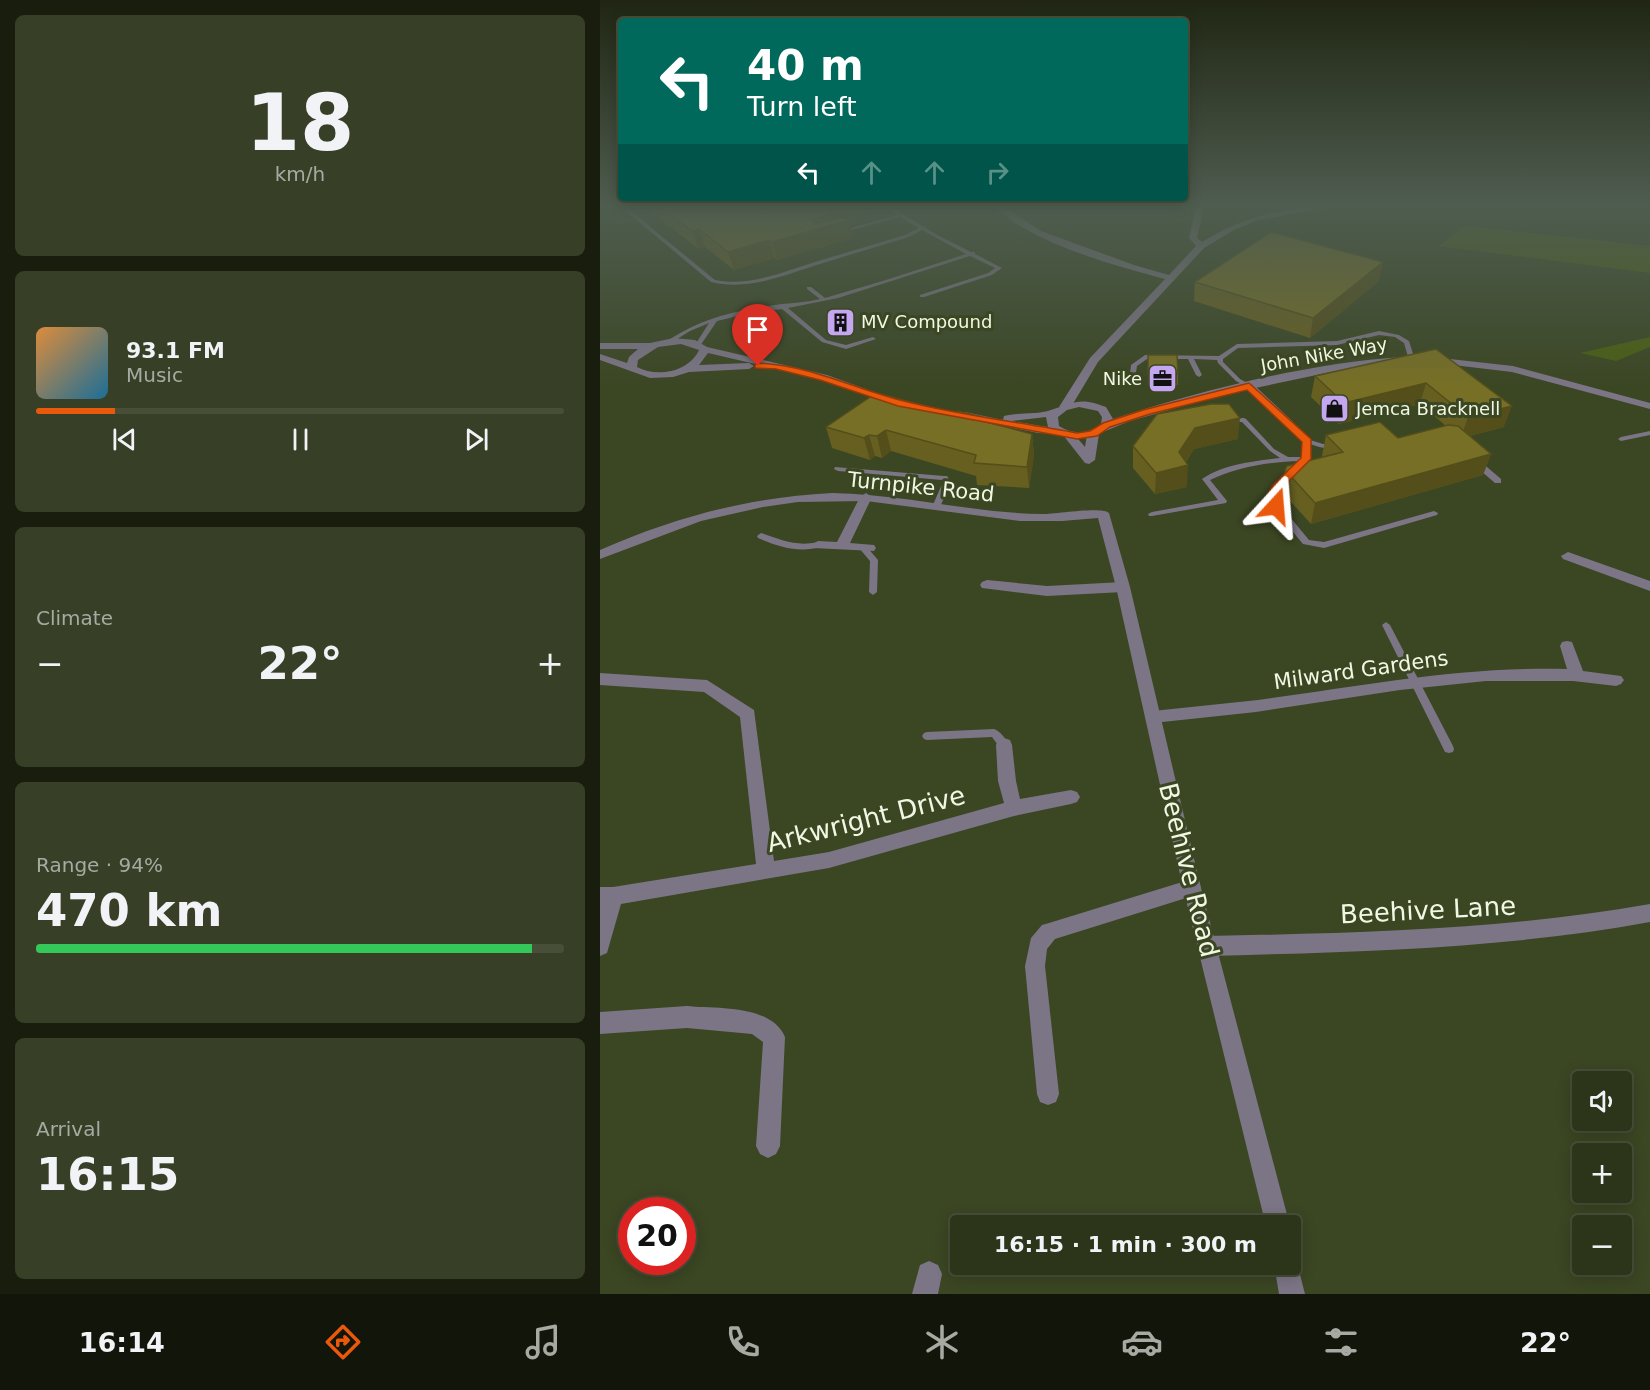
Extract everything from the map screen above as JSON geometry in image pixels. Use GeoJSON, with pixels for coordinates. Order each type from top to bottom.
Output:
{"type":"FeatureCollection","features":[{"type":"Feature","properties":{"kind":"street"},"geometry":{"type":"LineString","coordinates":[[1132,267],[1172,278]]}},
{"type":"Feature","properties":{"kind":"street"},"geometry":{"type":"LineString","coordinates":[[1065,407],[1094,360],[1182,267]]}},
{"type":"Feature","properties":{"kind":"street"},"geometry":{"type":"LineString","coordinates":[[600,346],[652,346],[681,341],[776,367],[823,377],[898,403]]}},
{"type":"Feature","properties":{"kind":"street"},"geometry":{"type":"LineString","coordinates":[[632,368],[633,359],[652,346]]}},
{"type":"Feature","properties":{"kind":"street"},"geometry":{"type":"LineString","coordinates":[[686,369],[700,360],[701,347]]}},
{"type":"Feature","properties":{"kind":"street"},"geometry":{"type":"LineString","coordinates":[[600,357],[649,375],[667,374],[686,369],[740,365],[776,367]]}},
{"type":"Feature","properties":{"kind":"street","name":"John Nike Way"},"geometry":{"type":"LineString","coordinates":[[1093,434],[1107,425],[1147,412],[1249,386],[1349,365],[1412,360],[1440,360],[1513,369],[1650,406]]}},
{"type":"Feature","properties":{"kind":"street"},"geometry":{"type":"LineString","coordinates":[[987,419],[1054,413],[1065,407],[1086,405],[1080,383]]}},
{"type":"Feature","properties":{"kind":"street"},"geometry":{"type":"LineString","coordinates":[[1249,386],[1307,441]]}},
{"type":"Feature","properties":{"kind":"street","name":"John Nike Way"},"geometry":{"type":"LineString","coordinates":[[1086,405],[1101,410],[1147,412]]}},
{"type":"Feature","properties":{"kind":"street"},"geometry":{"type":"LineString","coordinates":[[1101,410],[1108,417],[1107,425]]}},
{"type":"Feature","properties":{"kind":"street"},"geometry":{"type":"LineString","coordinates":[[951,413],[1038,430],[1064,433],[1093,434],[1089,460],[1064,433],[1051,423],[1054,413]]}},
{"type":"Feature","properties":{"kind":"street"},"geometry":{"type":"LineString","coordinates":[[842,546],[866,497]]}},
{"type":"Feature","properties":{"kind":"street","name":"Turnpike Road"},"geometry":{"type":"LineString","coordinates":[[600,555],[688,520],[738,508],[798,499],[866,497],[1024,517],[1103,513]]}},
{"type":"Feature","properties":{"kind":"street","name":"Beehive Road"},"geometry":{"type":"LineString","coordinates":[[1103,513],[1123,587],[1192,888],[1275,1215]]}},
{"type":"Feature","properties":{"kind":"street"},"geometry":{"type":"LineString","coordinates":[[818,545],[866,548]]}},
{"type":"Feature","properties":{"kind":"street"},"geometry":{"type":"LineString","coordinates":[[1568,556],[1650,586]]}},
{"type":"Feature","properties":{"kind":"street"},"geometry":{"type":"LineString","coordinates":[[987,585],[1047,591],[1123,587]]}},
{"type":"Feature","properties":{"kind":"street"},"geometry":{"type":"LineString","coordinates":[[1567,646],[1576,674]]}},
{"type":"Feature","properties":{"kind":"street","name":"Milward Gardens"},"geometry":{"type":"LineString","coordinates":[[1153,717],[1268,705],[1468,675],[1576,674],[1616,680]]}},
{"type":"Feature","properties":{"kind":"street"},"geometry":{"type":"LineString","coordinates":[[600,679],[707,686],[748,714],[766,870]]}},
{"type":"Feature","properties":{"kind":"street"},"geometry":{"type":"LineString","coordinates":[[1004,745],[1007,781],[1014,808]]}},
{"type":"Feature","properties":{"kind":"street","name":"Arkwright Drive"},"geometry":{"type":"LineString","coordinates":[[607,896],[829,860],[1014,808],[1071,797]]}},
{"type":"Feature","properties":{"kind":"street"},"geometry":{"type":"LineString","coordinates":[[1048,1094],[1035,966],[1038,945],[1049,932],[1192,888]]}},
{"type":"Feature","properties":{"kind":"street"},"geometry":{"type":"LineString","coordinates":[[600,946],[607,896]]}},
{"type":"Feature","properties":{"kind":"street","name":"Beehive Lane"},"geometry":{"type":"LineString","coordinates":[[1207,946],[1458,938],[1603,923],[1650,913]]}},
{"type":"Feature","properties":{"kind":"street"},"geometry":{"type":"LineString","coordinates":[[600,1023],[687,1017],[756,1024],[774,1037],[768,1146]]}},
{"type":"Feature","properties":{"kind":"street"},"geometry":{"type":"LineString","coordinates":[[1288,1275],[1292,1294]]}},
{"type":"Feature","properties":{"kind":"lane"},"geometry":{"type":"LineString","coordinates":[[696,267],[713,281],[727,285],[750,283],[805,267]]}},
{"type":"Feature","properties":{"kind":"lane"},"geometry":{"type":"LineString","coordinates":[[669,342],[694,325],[727,315],[846,297],[937,267]]}},
{"type":"Feature","properties":{"kind":"lane"},"geometry":{"type":"LineString","coordinates":[[922,296],[997,270],[998,267]]}},
{"type":"Feature","properties":{"kind":"lane"},"geometry":{"type":"LineString","coordinates":[[809,288],[823,299]]}},
{"type":"Feature","properties":{"kind":"lane"},"geometry":{"type":"LineString","coordinates":[[782,306],[824,341],[846,347],[873,339]]}},
{"type":"Feature","properties":{"kind":"lane"},"geometry":{"type":"LineString","coordinates":[[701,347],[714,320]]}},
{"type":"Feature","properties":{"kind":"lane"},"geometry":{"type":"LineString","coordinates":[[1132,384],[1134,365],[1144,357],[1220,358],[1237,346],[1337,343],[1379,333],[1397,336],[1407,342],[1412,360]]}},
{"type":"Feature","properties":{"kind":"lane"},"geometry":{"type":"LineString","coordinates":[[1190,357],[1199,375]]}},
{"type":"Feature","properties":{"kind":"lane"},"geometry":{"type":"LineString","coordinates":[[1220,358],[1224,367],[1249,386]]}},
{"type":"Feature","properties":{"kind":"lane"},"geometry":{"type":"LineString","coordinates":[[1223,421],[1244,420],[1272,450],[1286,459]]}},
{"type":"Feature","properties":{"kind":"lane"},"geometry":{"type":"LineString","coordinates":[[1621,439],[1650,433]]}},
{"type":"Feature","properties":{"kind":"lane"},"geometry":{"type":"LineString","coordinates":[[1342,446],[1322,446],[1307,441],[1306,459],[1277,487],[1273,495],[1276,506],[1306,542],[1324,546],[1434,513]]}},
{"type":"Feature","properties":{"kind":"lane"},"geometry":{"type":"LineString","coordinates":[[1472,458],[1498,481]]}},
{"type":"Feature","properties":{"kind":"lane"},"geometry":{"type":"LineString","coordinates":[[1152,514],[1223,501],[1206,479],[1221,471],[1286,459],[1306,459]]}},
{"type":"Feature","properties":{"kind":"lane"},"geometry":{"type":"LineString","coordinates":[[838,469],[944,478],[947,482],[936,507]]}},
{"type":"Feature","properties":{"kind":"lane"},"geometry":{"type":"LineString","coordinates":[[761,536],[780,544],[812,547],[818,545]]}},
{"type":"Feature","properties":{"kind":"lane"},"geometry":{"type":"LineString","coordinates":[[866,548],[874,560],[873,592]]}},
{"type":"Feature","properties":{"kind":"lane"},"geometry":{"type":"LineString","coordinates":[[1386,625],[1449,749]]}},
{"type":"Feature","properties":{"kind":"lane"},"geometry":{"type":"LineString","coordinates":[[927,735],[994,733],[1004,745]]}},
{"type":"Feature","properties":{"kind":"green space"},"geometry":{"type":"Polygon","coordinates":[[[1606,267],[1650,267],[1650,273],[1606,267]]]}},
{"type":"Feature","properties":{"kind":"green space"},"geometry":{"type":"Polygon","coordinates":[[[1650,337],[1650,347],[1616,361],[1580,353],[1650,337]]]}},
{"type":"Feature","properties":{"kind":"building"},"geometry":{"type":"Polygon","coordinates":[[[1217,267],[1376,267],[1313,318],[1195,282],[1217,267]]]}},
{"type":"Feature","properties":{"kind":"building"},"geometry":{"type":"Polygon","coordinates":[[[1436,349],[1512,406],[1468,417],[1426,383],[1344,403],[1315,376],[1436,349]]]}},
{"type":"Feature","properties":{"kind":"building"},"geometry":{"type":"Polygon","coordinates":[[[1148,355],[1177,355],[1178,374],[1148,374],[1148,355]]]}},
{"type":"Feature","properties":{"kind":"building"},"geometry":{"type":"Polygon","coordinates":[[[876,393],[956,414],[958,411],[982,417],[979,420],[1032,434],[1027,467],[974,463],[976,455],[886,430],[877,436],[869,435],[864,438],[826,427],[876,393]]]}},
{"type":"Feature","properties":{"kind":"building"},"geometry":{"type":"Polygon","coordinates":[[[1211,404],[1229,404],[1240,418],[1195,428],[1179,452],[1188,465],[1156,473],[1133,446],[1157,414],[1211,404]]]}},
{"type":"Feature","properties":{"kind":"building"},"geometry":{"type":"Polygon","coordinates":[[[1380,422],[1398,438],[1448,425],[1458,426],[1491,454],[1315,503],[1285,470],[1287,466],[1343,452],[1326,435],[1380,422]]]}},
{"type":"Feature","properties":{"kind":"place","name":"MV Compound"},"geometry":{"type":"Point","coordinates":[840,322]}},
{"type":"Feature","properties":{"kind":"place","name":"Nike"},"geometry":{"type":"Point","coordinates":[1163,379]}},
{"type":"Feature","properties":{"kind":"place","name":"Jemca Bracknell"},"geometry":{"type":"Point","coordinates":[1335,409]}},
{"type":"Feature","properties":{"kind":"route"},"geometry":{"type":"LineString","coordinates":[[758,366],[776,367],[823,377],[898,403],[1077,436],[1093,434],[1107,425],[1147,412],[1249,386],[1307,441],[1306,459],[1290,477],[1277,487],[1273,495],[1276,506]]}}]}
